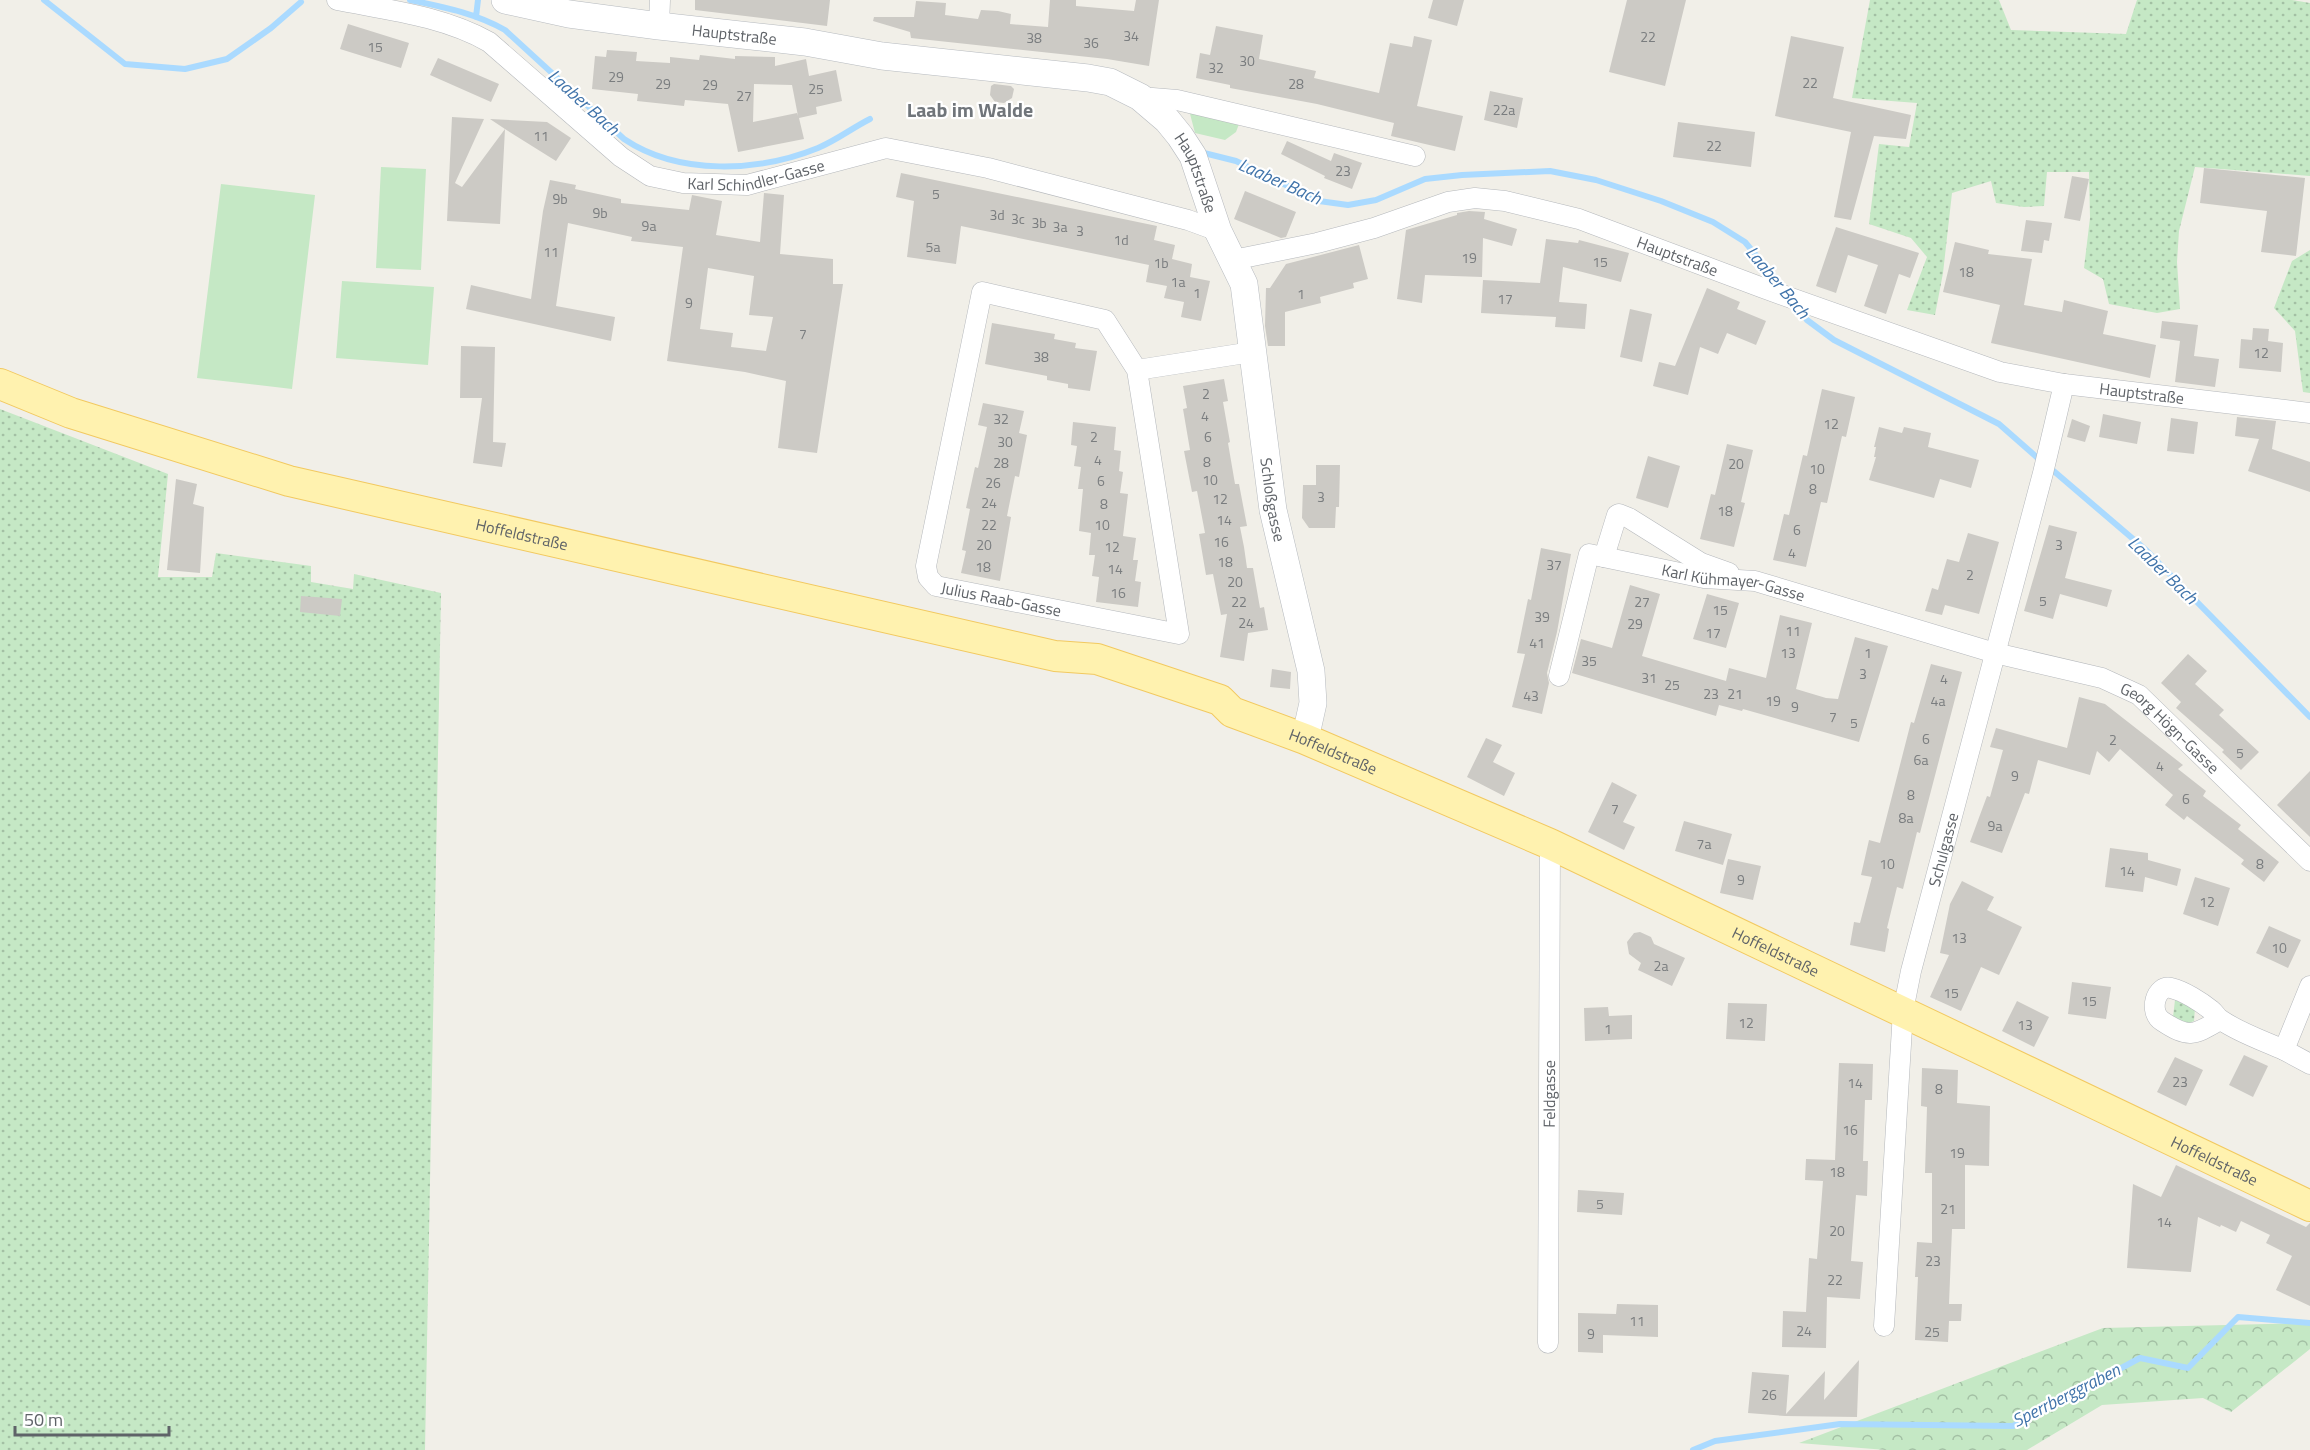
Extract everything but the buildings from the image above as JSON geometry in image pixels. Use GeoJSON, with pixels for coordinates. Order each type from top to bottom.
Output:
{"type":"FeatureCollection","features":[{"type":"Feature","properties":{"kind":"main road","name":"Hoffeldstraße"},"geometry":{"type":"LineString","coordinates":[[0,384],[71,413],[289,481],[1054,656],[1091,677],[1215,717],[1232,712],[1305,739],[1550,844],[2310,1206]]}},
{"type":"Feature","properties":{"kind":"street","name":"Karl Schindler-Gasse"},"geometry":{"type":"LineString","coordinates":[[337,0],[440,20],[479,36],[489,42],[621,158],[650,176],[683,183],[747,185],[886,148],[988,168],[1188,220],[1218,231]]}},
{"type":"Feature","properties":{"kind":"street","name":"Hauptstraße"},"geometry":{"type":"LineString","coordinates":[[505,0],[569,14],[659,27],[805,42],[882,56],[1110,82],[1140,97],[1167,120],[1180,136],[1193,156],[1218,231],[1233,260],[1317,243],[1374,228],[1448,202],[1475,198],[1505,201],[1579,219],[1763,288],[2000,372],[2064,384],[2310,413]]}},
{"type":"Feature","properties":{"kind":"street"},"geometry":{"type":"LineString","coordinates":[[659,27],[660,0]]}},
{"type":"Feature","properties":{"kind":"street","name":"Hauptstraße"},"geometry":{"type":"LineString","coordinates":[[1140,97],[1177,100],[1415,156]]}},
{"type":"Feature","properties":{"kind":"street","name":"Schloßgasse"},"geometry":{"type":"LineString","coordinates":[[1233,260],[1244,284],[1273,510],[1311,671],[1313,703],[1305,739]]}},
{"type":"Feature","properties":{"kind":"street","name":"Julius Raab-Gasse"},"geometry":{"type":"LineString","coordinates":[[982,292],[1105,320],[1137,370],[1179,634],[936,586],[927,578],[926,566],[982,292]]}},
{"type":"Feature","properties":{"kind":"street"},"geometry":{"type":"LineString","coordinates":[[1137,370],[1252,352]]}},
{"type":"Feature","properties":{"kind":"street","name":"Schulgasse"},"geometry":{"type":"LineString","coordinates":[[1884,1326],[1903,1011],[2049,450],[2064,384]]}},
{"type":"Feature","properties":{"kind":"street"},"geometry":{"type":"LineString","coordinates":[[1559,676],[1589,554],[1604,557],[1619,514],[1701,563],[1755,581]]}},
{"type":"Feature","properties":{"kind":"street","name":"Karl Kühmayer-Gasse"},"geometry":{"type":"LineString","coordinates":[[1604,557],[1704,579],[1755,581],[1995,653]]}},
{"type":"Feature","properties":{"kind":"street","name":"Georg Högn-Gasse"},"geometry":{"type":"LineString","coordinates":[[1995,653],[2102,678],[2139,695],[2310,861]]}},
{"type":"Feature","properties":{"kind":"street","name":"Feldgasse"},"geometry":{"type":"LineString","coordinates":[[1548,1343],[1550,844]]}},
{"type":"Feature","properties":{"kind":"street"},"geometry":{"type":"LineString","coordinates":[[2284,1050],[2310,986]]}},
{"type":"Feature","properties":{"kind":"street"},"geometry":{"type":"LineString","coordinates":[[2220,1020],[2310,1064]]}},
{"type":"Feature","properties":{"kind":"green space"},"geometry":{"type":"Polygon","coordinates":[[[1870,0],[1999,0],[2011,30],[2126,34],[2137,0],[2292,0],[2310,3],[2310,176],[2195,167],[2179,231],[2177,262],[2180,309],[2157,313],[2109,304],[2103,279],[2084,268],[2090,218],[2089,172],[2047,172],[2044,206],[2024,207],[1996,203],[1991,181],[1952,193],[1943,273],[1935,315],[1907,310],[1927,257],[1911,238],[1869,224],[1879,144],[1909,147],[1917,103],[1852,98],[1870,0]]]}},
{"type":"Feature","properties":{"kind":"green space"},"geometry":{"type":"Polygon","coordinates":[[[1189,110],[1239,124],[1236,132],[1225,140],[1195,133],[1189,110]]]}},
{"type":"Feature","properties":{"kind":"green space"},"geometry":{"type":"Polygon","coordinates":[[[381,167],[426,169],[421,270],[376,268],[381,167]]]}},
{"type":"Feature","properties":{"kind":"green space"},"geometry":{"type":"Polygon","coordinates":[[[221,184],[315,195],[292,389],[197,378],[221,184]]]}},
{"type":"Feature","properties":{"kind":"green space"},"geometry":{"type":"Polygon","coordinates":[[[2310,250],[2310,393],[2303,392],[2295,331],[2274,308],[2292,261],[2310,250]]]}},
{"type":"Feature","properties":{"kind":"green space"},"geometry":{"type":"Polygon","coordinates":[[[342,281],[434,287],[428,365],[336,358],[342,281]]]}},
{"type":"Feature","properties":{"kind":"green space"},"geometry":{"type":"Polygon","coordinates":[[[0,409],[168,474],[158,577],[212,577],[216,553],[311,566],[311,582],[353,589],[354,574],[441,593],[425,1450],[0,1450],[0,409]]]}},
{"type":"Feature","properties":{"kind":"green space"},"geometry":{"type":"Polygon","coordinates":[[[2175,1000],[2195,1008],[2194,1021],[2187,1024],[2173,1017],[2175,1000]]]}},
{"type":"Feature","properties":{"kind":"green space"},"geometry":{"type":"Polygon","coordinates":[[[2310,1323],[2310,1349],[2231,1412],[2203,1398],[2102,1405],[2027,1450],[1886,1450],[1799,1443],[2103,1328],[2310,1323]]]}},
{"type":"Feature","properties":{"kind":"waterway","name":"Laaber Bach"},"geometry":{"type":"LineString","coordinates":[[44,0],[125,64],[185,69],[227,59],[271,28],[301,2]]}},
{"type":"Feature","properties":{"kind":"waterway","name":"Laaber Bach"},"geometry":{"type":"LineString","coordinates":[[410,0],[470,15],[505,30],[624,139],[646,151],[669,159],[720,166],[771,162],[818,148],[870,119]]}},
{"type":"Feature","properties":{"kind":"waterway"},"geometry":{"type":"LineString","coordinates":[[476,17],[478,0]]}},
{"type":"Feature","properties":{"kind":"waterway","name":"Laaber Bach"},"geometry":{"type":"LineString","coordinates":[[1204,153],[1236,161],[1319,201],[1348,205],[1376,200],[1425,179],[1462,175],[1550,171],[1596,180],[1661,201],[1713,222],[1745,242],[1785,290]]}},
{"type":"Feature","properties":{"kind":"waterway","name":"Laaber Bach"},"geometry":{"type":"LineString","coordinates":[[1798,307],[1807,320],[1834,340],[1999,424],[2041,461]]}},
{"type":"Feature","properties":{"kind":"waterway","name":"Laaber Bach"},"geometry":{"type":"LineString","coordinates":[[2049,467],[2146,550],[2310,717]]}},
{"type":"Feature","properties":{"kind":"waterway","name":"Sperrberggraben"},"geometry":{"type":"LineString","coordinates":[[1693,1450],[1715,1441],[1840,1424],[2013,1426],[2140,1358],[2188,1368],[2238,1317],[2310,1323]]}},
{"type":"Feature","properties":{"kind":"district","name":"Laab im Walde"},"geometry":{"type":"Point","coordinates":[970,109]}}]}
